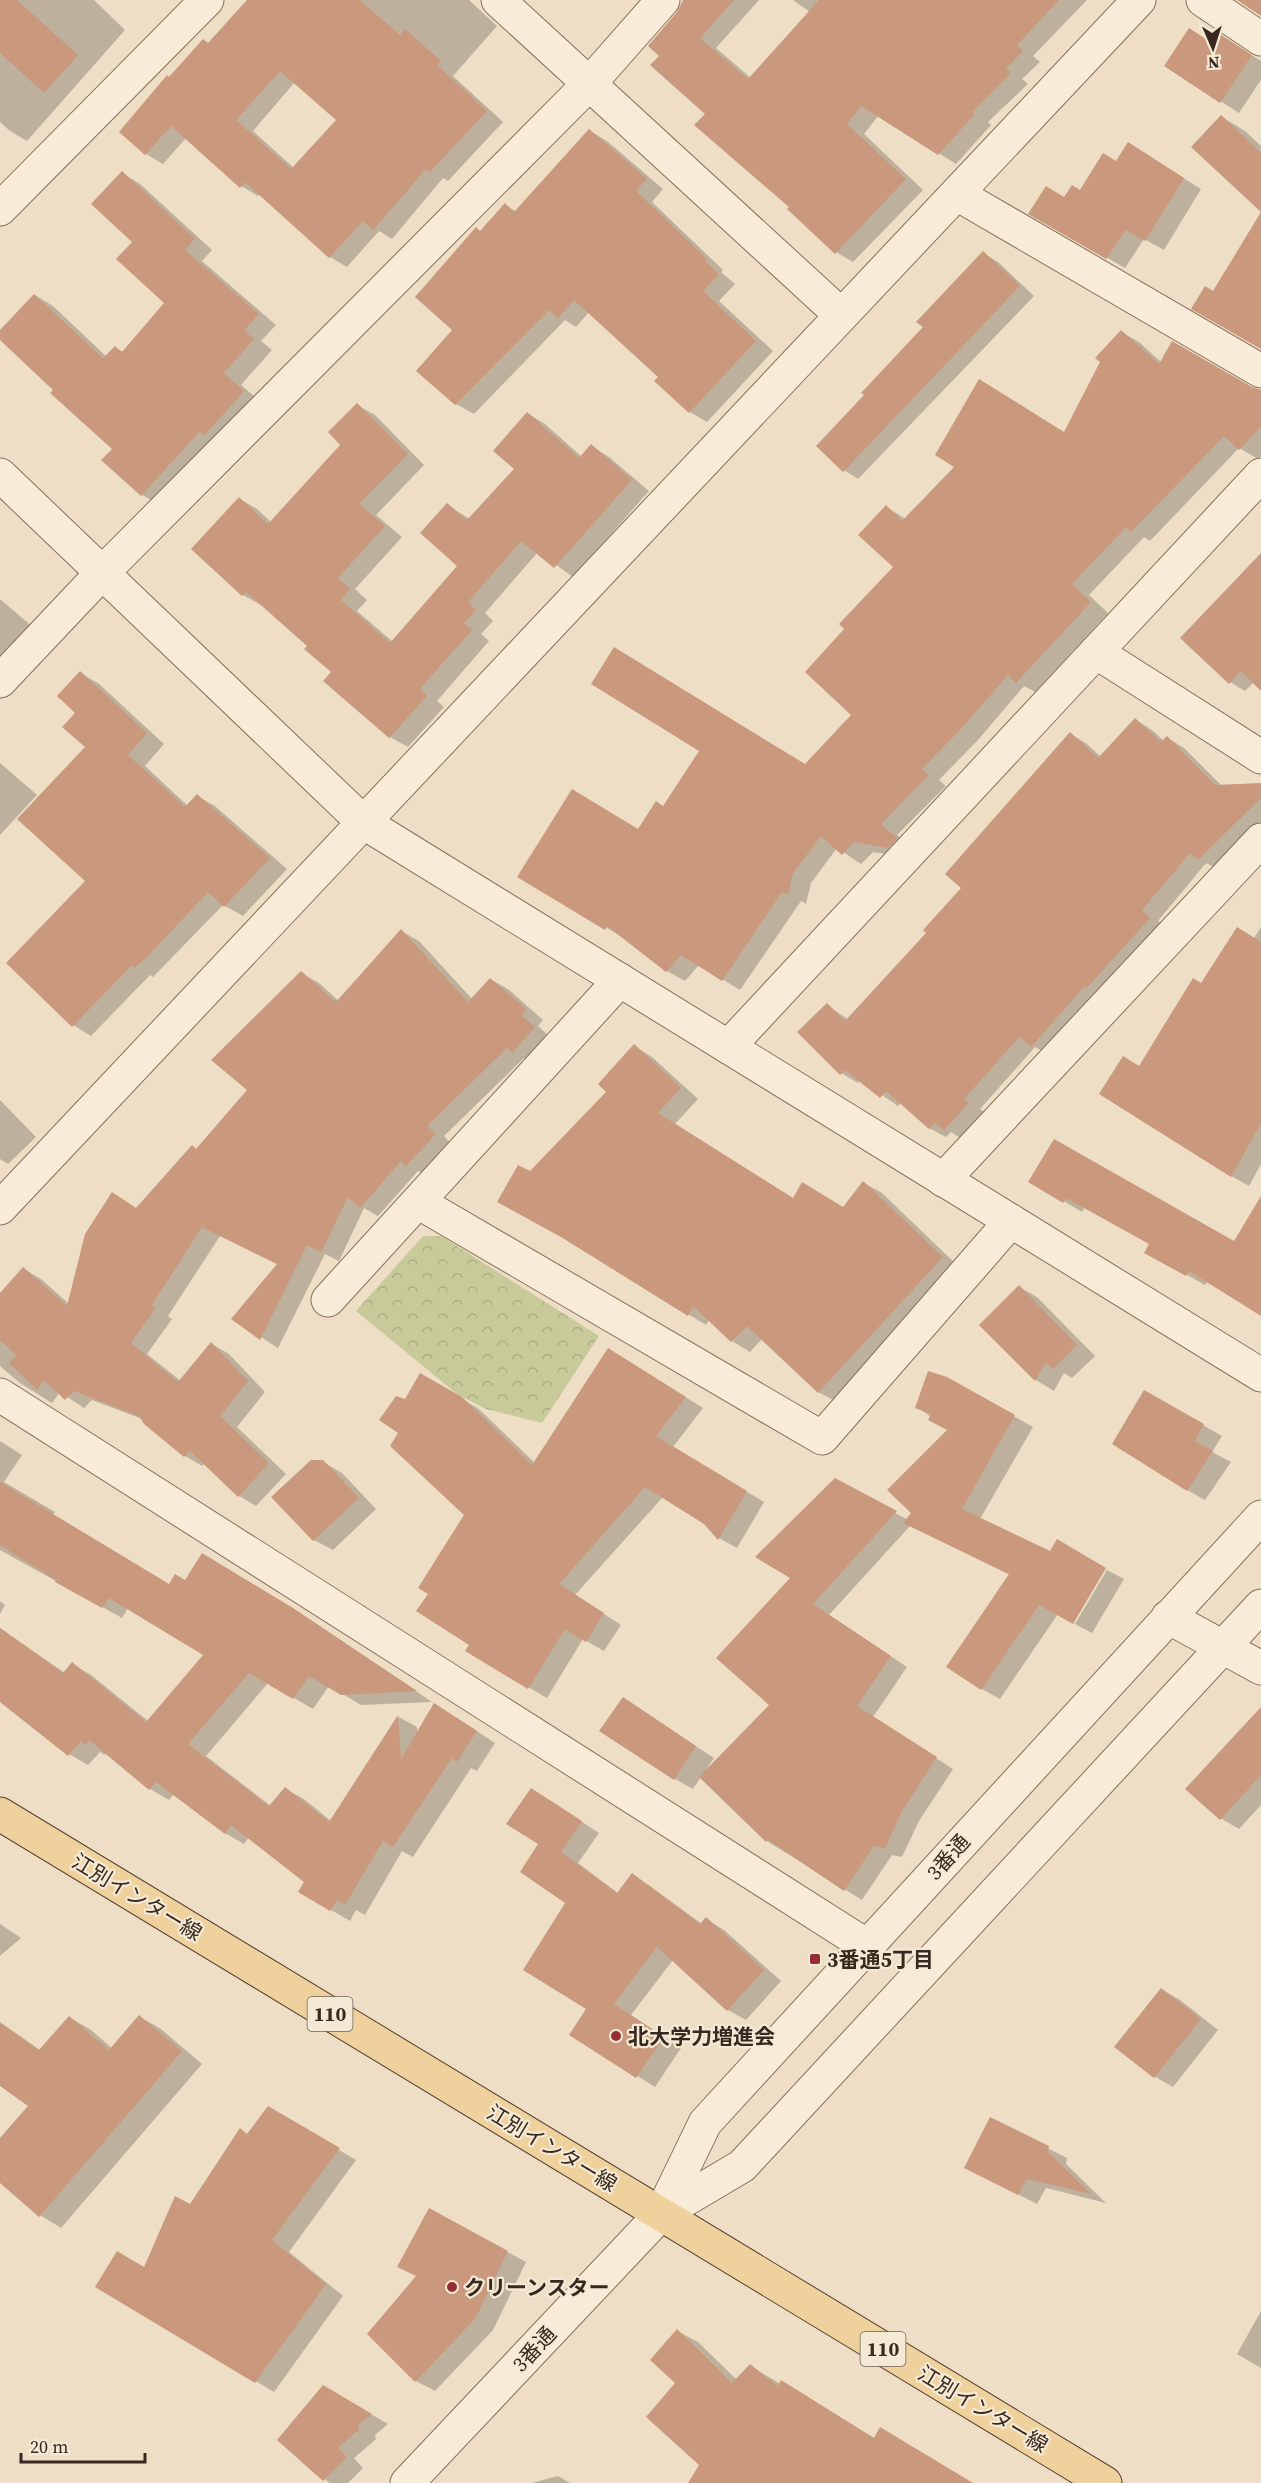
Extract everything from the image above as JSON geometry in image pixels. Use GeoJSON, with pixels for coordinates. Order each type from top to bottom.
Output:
{"type":"FeatureCollection","features":[{"type":"Feature","properties":{"kind":"main road","name":"江別インター線"},"geometry":{"type":"LineString","coordinates":[[0,1814],[1105,2483]]}},
{"type":"Feature","properties":{"kind":"street"},"geometry":{"type":"LineString","coordinates":[[0,209],[207,0]]}},
{"type":"Feature","properties":{"kind":"street"},"geometry":{"type":"LineString","coordinates":[[498,0],[841,315]]}},
{"type":"Feature","properties":{"kind":"street"},"geometry":{"type":"LineString","coordinates":[[0,681],[102,573],[589,84],[663,0]]}},
{"type":"Feature","properties":{"kind":"street"},"geometry":{"type":"LineString","coordinates":[[5,1195],[363,822],[1139,0]]}},
{"type":"Feature","properties":{"kind":"street"},"geometry":{"type":"LineString","coordinates":[[1203,0],[1261,39]]}},
{"type":"Feature","properties":{"kind":"street"},"geometry":{"type":"LineString","coordinates":[[957,194],[1261,371]]}},
{"type":"Feature","properties":{"kind":"street"},"geometry":{"type":"LineString","coordinates":[[0,475],[363,822],[1261,1376]]}},
{"type":"Feature","properties":{"kind":"street"},"geometry":{"type":"LineString","coordinates":[[728,1047],[1261,475]]}},
{"type":"Feature","properties":{"kind":"street"},"geometry":{"type":"LineString","coordinates":[[1096,652],[1261,757]]}},
{"type":"Feature","properties":{"kind":"street"},"geometry":{"type":"LineString","coordinates":[[943,1180],[1261,840]]}},
{"type":"Feature","properties":{"kind":"street"},"geometry":{"type":"LineString","coordinates":[[328,1300],[620,981]]}},
{"type":"Feature","properties":{"kind":"street"},"geometry":{"type":"LineString","coordinates":[[418,1202],[822,1438],[1011,1221]]}},
{"type":"Feature","properties":{"kind":"street"},"geometry":{"type":"LineString","coordinates":[[0,1395],[867,1946]]}},
{"type":"Feature","properties":{"kind":"street","name":"3番通"},"geometry":{"type":"LineString","coordinates":[[661,2214],[705,2123],[1261,1517]]}},
{"type":"Feature","properties":{"kind":"street","name":"3番通"},"geometry":{"type":"LineString","coordinates":[[407,2483],[661,2214],[742,2166],[1261,1606]]}},
{"type":"Feature","properties":{"kind":"street"},"geometry":{"type":"LineString","coordinates":[[1168,1617],[1261,1668]]}},
{"type":"Feature","properties":{"kind":"green space"},"geometry":{"type":"Polygon","coordinates":[[[423,1236],[441,1236],[599,1336],[542,1423],[486,1409],[457,1394],[356,1311],[423,1236]]]}},
{"type":"Feature","properties":{"kind":"building"},"geometry":{"type":"Polygon","coordinates":[[[0,0],[17,0],[78,55],[44,93],[0,53],[0,0]]]}},
{"type":"Feature","properties":{"kind":"building"},"geometry":{"type":"Polygon","coordinates":[[[247,0],[360,0],[400,35],[405,29],[441,61],[437,65],[487,111],[430,172],[426,169],[373,230],[363,221],[329,258],[245,182],[240,188],[171,126],[145,155],[119,132],[167,75],[169,77],[203,39],[208,43],[247,0]],[[280,71],[236,120],[291,169],[336,120],[280,71]]]}},
{"type":"Feature","properties":{"kind":"building"},"geometry":{"type":"Polygon","coordinates":[[[683,0],[734,0],[700,38],[748,79],[819,0],[1059,0],[1017,45],[1023,51],[1006,69],[1011,73],[972,112],[975,114],[938,155],[861,106],[847,124],[906,179],[835,254],[787,209],[789,207],[694,125],[705,114],[650,65],[659,56],[648,46],[677,12],[683,0]]]}},
{"type":"Feature","properties":{"kind":"building"},"geometry":{"type":"Polygon","coordinates":[[[1237,0],[1261,0],[1261,16],[1237,0]]]}},
{"type":"Feature","properties":{"kind":"building"},"geometry":{"type":"Polygon","coordinates":[[[1189,28],[1209,41],[1215,31],[1252,55],[1220,103],[1164,66],[1189,28]]]}},
{"type":"Feature","properties":{"kind":"building"},"geometry":{"type":"Polygon","coordinates":[[[1221,115],[1261,153],[1261,212],[1191,147],[1221,115]]]}},
{"type":"Feature","properties":{"kind":"building"},"geometry":{"type":"Polygon","coordinates":[[[589,129],[647,179],[636,191],[707,259],[705,261],[719,274],[703,291],[756,341],[689,413],[654,381],[658,377],[574,300],[558,318],[549,310],[455,405],[416,371],[452,330],[415,297],[476,227],[480,231],[505,203],[514,212],[589,129]]]}},
{"type":"Feature","properties":{"kind":"building"},"geometry":{"type":"Polygon","coordinates":[[[1128,142],[1184,178],[1145,241],[1126,230],[1106,259],[1028,214],[1046,186],[1064,197],[1072,185],[1080,190],[1103,153],[1116,161],[1128,142]]]}},
{"type":"Feature","properties":{"kind":"building"},"geometry":{"type":"Polygon","coordinates":[[[122,171],[195,239],[185,250],[259,314],[244,330],[254,339],[224,373],[244,391],[204,436],[200,431],[141,496],[101,460],[112,449],[50,393],[53,390],[0,340],[0,330],[34,294],[103,358],[115,346],[122,352],[164,303],[116,259],[132,242],[91,204],[122,171]]]}},
{"type":"Feature","properties":{"kind":"building"},"geometry":{"type":"Polygon","coordinates":[[[1261,212],[1261,349],[1191,309],[1205,286],[1213,291],[1261,212]]]}},
{"type":"Feature","properties":{"kind":"building"},"geometry":{"type":"Polygon","coordinates":[[[983,251],[1020,286],[843,472],[816,446],[864,395],[861,393],[923,327],[916,322],[983,251]]]}},
{"type":"Feature","properties":{"kind":"building"},"geometry":{"type":"Polygon","coordinates":[[[1121,330],[1159,364],[1172,341],[1261,390],[1261,427],[1239,450],[1224,436],[1131,532],[1126,527],[1072,584],[1091,602],[1016,683],[1008,675],[922,769],[929,775],[881,824],[897,838],[888,848],[854,842],[842,855],[821,836],[793,873],[788,895],[782,892],[722,981],[681,955],[666,972],[607,926],[605,930],[517,877],[572,789],[638,829],[656,801],[663,806],[699,751],[591,684],[614,647],[805,764],[851,715],[805,672],[844,629],[839,624],[893,567],[858,535],[886,505],[902,521],[954,467],[935,455],[979,379],[1064,432],[1100,362],[1095,358],[1121,330]]]}},
{"type":"Feature","properties":{"kind":"building"},"geometry":{"type":"Polygon","coordinates":[[[357,403],[408,454],[359,504],[385,526],[338,578],[350,589],[341,600],[390,643],[457,566],[420,533],[447,503],[467,520],[514,469],[493,451],[527,412],[579,458],[591,444],[632,480],[554,568],[521,541],[468,602],[476,610],[464,623],[472,630],[420,689],[427,696],[389,738],[323,681],[331,672],[304,649],[307,646],[246,592],[242,596],[191,549],[239,497],[268,524],[340,445],[328,432],[357,403]]]}},
{"type":"Feature","properties":{"kind":"building"},"geometry":{"type":"Polygon","coordinates":[[[1261,553],[1261,691],[1241,671],[1229,684],[1180,638],[1261,553]]]}},
{"type":"Feature","properties":{"kind":"building"},"geometry":{"type":"Polygon","coordinates":[[[80,671],[147,733],[128,755],[185,807],[197,794],[270,858],[224,907],[208,892],[145,959],[134,968],[132,965],[72,1027],[6,963],[85,881],[17,819],[85,747],[62,727],[75,713],[57,696],[80,671]]]}},
{"type":"Feature","properties":{"kind":"building"},"geometry":{"type":"Polygon","coordinates":[[[1135,718],[1161,742],[1167,736],[1215,785],[1261,783],[1261,798],[1198,860],[1190,853],[1142,910],[1150,918],[1031,1047],[1020,1036],[964,1099],[969,1103],[944,1130],[935,1123],[929,1129],[886,1091],[880,1098],[845,1070],[840,1075],[797,1032],[827,1003],[845,1021],[926,933],[923,930],[961,888],[945,874],[1070,732],[1098,758],[1135,718]]]}},
{"type":"Feature","properties":{"kind":"building"},"geometry":{"type":"Polygon","coordinates":[[[1237,927],[1261,942],[1261,1123],[1231,1177],[1099,1094],[1123,1056],[1139,1066],[1193,978],[1201,983],[1237,927]]]}},
{"type":"Feature","properties":{"kind":"building"},"geometry":{"type":"Polygon","coordinates":[[[401,929],[468,1002],[490,978],[526,1009],[521,1015],[535,1027],[512,1053],[507,1048],[427,1126],[436,1134],[406,1166],[401,1161],[360,1208],[348,1197],[321,1252],[307,1245],[260,1340],[231,1319],[277,1264],[202,1227],[152,1305],[156,1308],[131,1343],[178,1382],[211,1342],[248,1381],[220,1416],[269,1463],[238,1497],[190,1451],[184,1457],[144,1424],[139,1416],[74,1391],[65,1400],[44,1380],[37,1390],[9,1363],[16,1355],[0,1340],[0,1293],[23,1267],[67,1306],[85,1234],[112,1192],[136,1208],[192,1145],[196,1149],[247,1090],[211,1060],[301,971],[336,1002],[401,929]]]}},
{"type":"Feature","properties":{"kind":"building"},"geometry":{"type":"Polygon","coordinates":[[[634,1044],[681,1088],[658,1113],[793,1198],[802,1182],[843,1207],[863,1181],[943,1257],[818,1393],[747,1326],[731,1342],[693,1306],[688,1316],[561,1237],[497,1202],[518,1165],[530,1171],[606,1092],[598,1084],[634,1044]]]}},
{"type":"Feature","properties":{"kind":"building"},"geometry":{"type":"Polygon","coordinates":[[[1054,1139],[1234,1241],[1261,1196],[1261,1316],[1189,1271],[1186,1276],[1144,1253],[1149,1244],[1066,1198],[1063,1203],[1028,1182],[1054,1139]]]}},
{"type":"Feature","properties":{"kind":"building"},"geometry":{"type":"Polygon","coordinates":[[[1019,1285],[1077,1345],[1053,1369],[1046,1362],[1035,1381],[979,1325],[1019,1285]]]}},
{"type":"Feature","properties":{"kind":"building"},"geometry":{"type":"Polygon","coordinates":[[[608,1348],[686,1397],[656,1436],[747,1491],[718,1540],[704,1524],[645,1487],[559,1584],[604,1613],[586,1642],[565,1629],[528,1689],[465,1651],[469,1645],[416,1611],[428,1594],[418,1588],[464,1515],[390,1446],[398,1433],[379,1420],[396,1396],[405,1399],[420,1373],[462,1397],[532,1465],[608,1348]]]}},
{"type":"Feature","properties":{"kind":"building"},"geometry":{"type":"Polygon","coordinates":[[[928,1371],[947,1377],[1015,1415],[962,1509],[1050,1551],[1057,1539],[1106,1568],[1073,1624],[1039,1605],[981,1690],[946,1667],[1009,1574],[903,1523],[911,1513],[887,1490],[947,1430],[928,1420],[931,1414],[915,1408],[928,1371]]]}},
{"type":"Feature","properties":{"kind":"building"},"geometry":{"type":"Polygon","coordinates":[[[1144,1390],[1204,1424],[1195,1441],[1213,1451],[1187,1491],[1112,1444],[1144,1390]]]}},
{"type":"Feature","properties":{"kind":"building"},"geometry":{"type":"Polygon","coordinates":[[[311,1460],[323,1460],[359,1498],[313,1541],[271,1497],[311,1460]]]}},
{"type":"Feature","properties":{"kind":"building"},"geometry":{"type":"Polygon","coordinates":[[[835,1478],[897,1511],[813,1604],[891,1656],[857,1706],[937,1757],[902,1811],[885,1848],[874,1846],[844,1891],[768,1840],[766,1842],[699,1777],[769,1705],[716,1658],[790,1578],[755,1557],[835,1478]]]}},
{"type":"Feature","properties":{"kind":"building"},"geometry":{"type":"Polygon","coordinates":[[[0,1482],[169,1584],[175,1574],[185,1580],[202,1553],[293,1608],[417,1691],[341,1695],[309,1676],[293,1699],[249,1673],[188,1744],[269,1806],[285,1787],[329,1822],[398,1715],[401,1759],[434,1703],[477,1731],[457,1762],[452,1758],[393,1847],[383,1841],[345,1905],[337,1900],[330,1911],[298,1892],[304,1882],[231,1825],[225,1834],[156,1782],[149,1790],[89,1740],[85,1745],[81,1741],[68,1756],[0,1702],[0,1628],[63,1673],[72,1662],[146,1722],[203,1655],[109,1598],[102,1608],[55,1582],[56,1580],[0,1545],[0,1482]]]}},
{"type":"Feature","properties":{"kind":"building"},"geometry":{"type":"Polygon","coordinates":[[[623,1697],[696,1746],[674,1780],[599,1731],[623,1697]]]}},
{"type":"Feature","properties":{"kind":"building"},"geometry":{"type":"Polygon","coordinates":[[[1261,1707],[1261,1775],[1220,1820],[1185,1789],[1261,1707]]]}},
{"type":"Feature","properties":{"kind":"building"},"geometry":{"type":"Polygon","coordinates":[[[531,1788],[582,1821],[561,1852],[617,1893],[632,1873],[700,1924],[706,1917],[764,1970],[727,2011],[657,1947],[614,2004],[664,2037],[636,2078],[569,2035],[586,2009],[523,1970],[565,1903],[520,1872],[538,1844],[506,1824],[531,1788]]]}},
{"type":"Feature","properties":{"kind":"building"},"geometry":{"type":"Polygon","coordinates":[[[1161,1988],[1201,2019],[1154,2078],[1114,2047],[1161,1988]]]}},
{"type":"Feature","properties":{"kind":"building"},"geometry":{"type":"Polygon","coordinates":[[[139,2015],[182,2051],[39,2217],[0,2183],[0,2138],[28,2106],[0,2086],[0,2023],[39,2050],[69,2016],[109,2050],[139,2015]]]}},
{"type":"Feature","properties":{"kind":"building"},"geometry":{"type":"Polygon","coordinates":[[[268,2106],[340,2148],[272,2240],[326,2284],[255,2383],[95,2287],[117,2251],[144,2267],[175,2196],[190,2204],[240,2128],[247,2134],[268,2106]]]}},
{"type":"Feature","properties":{"kind":"building"},"geometry":{"type":"Polygon","coordinates":[[[990,2117],[1049,2146],[1048,2152],[1091,2194],[1027,2179],[1018,2195],[964,2168],[990,2117]]]}},
{"type":"Feature","properties":{"kind":"building"},"geometry":{"type":"Polygon","coordinates":[[[429,2208],[508,2251],[475,2319],[415,2382],[367,2334],[416,2276],[397,2267],[429,2208]]]}},
{"type":"Feature","properties":{"kind":"building"},"geometry":{"type":"Polygon","coordinates":[[[677,2329],[732,2383],[750,2364],[778,2386],[781,2380],[874,2438],[880,2427],[973,2483],[688,2483],[699,2465],[646,2417],[675,2383],[650,2360],[677,2329]]]}},
{"type":"Feature","properties":{"kind":"building"},"geometry":{"type":"Polygon","coordinates":[[[323,2385],[372,2414],[358,2425],[359,2429],[338,2448],[347,2457],[323,2481],[277,2440],[323,2385]]]}},
{"type":"Feature","properties":{"kind":"place","name":"3番通5丁目"},"geometry":{"type":"Point","coordinates":[815,1959]}},
{"type":"Feature","properties":{"kind":"place","name":"北大学力増進会"},"geometry":{"type":"Point","coordinates":[616,2036]}},
{"type":"Feature","properties":{"kind":"place","name":"クリーンスター"},"geometry":{"type":"Point","coordinates":[452,2287]}}]}
